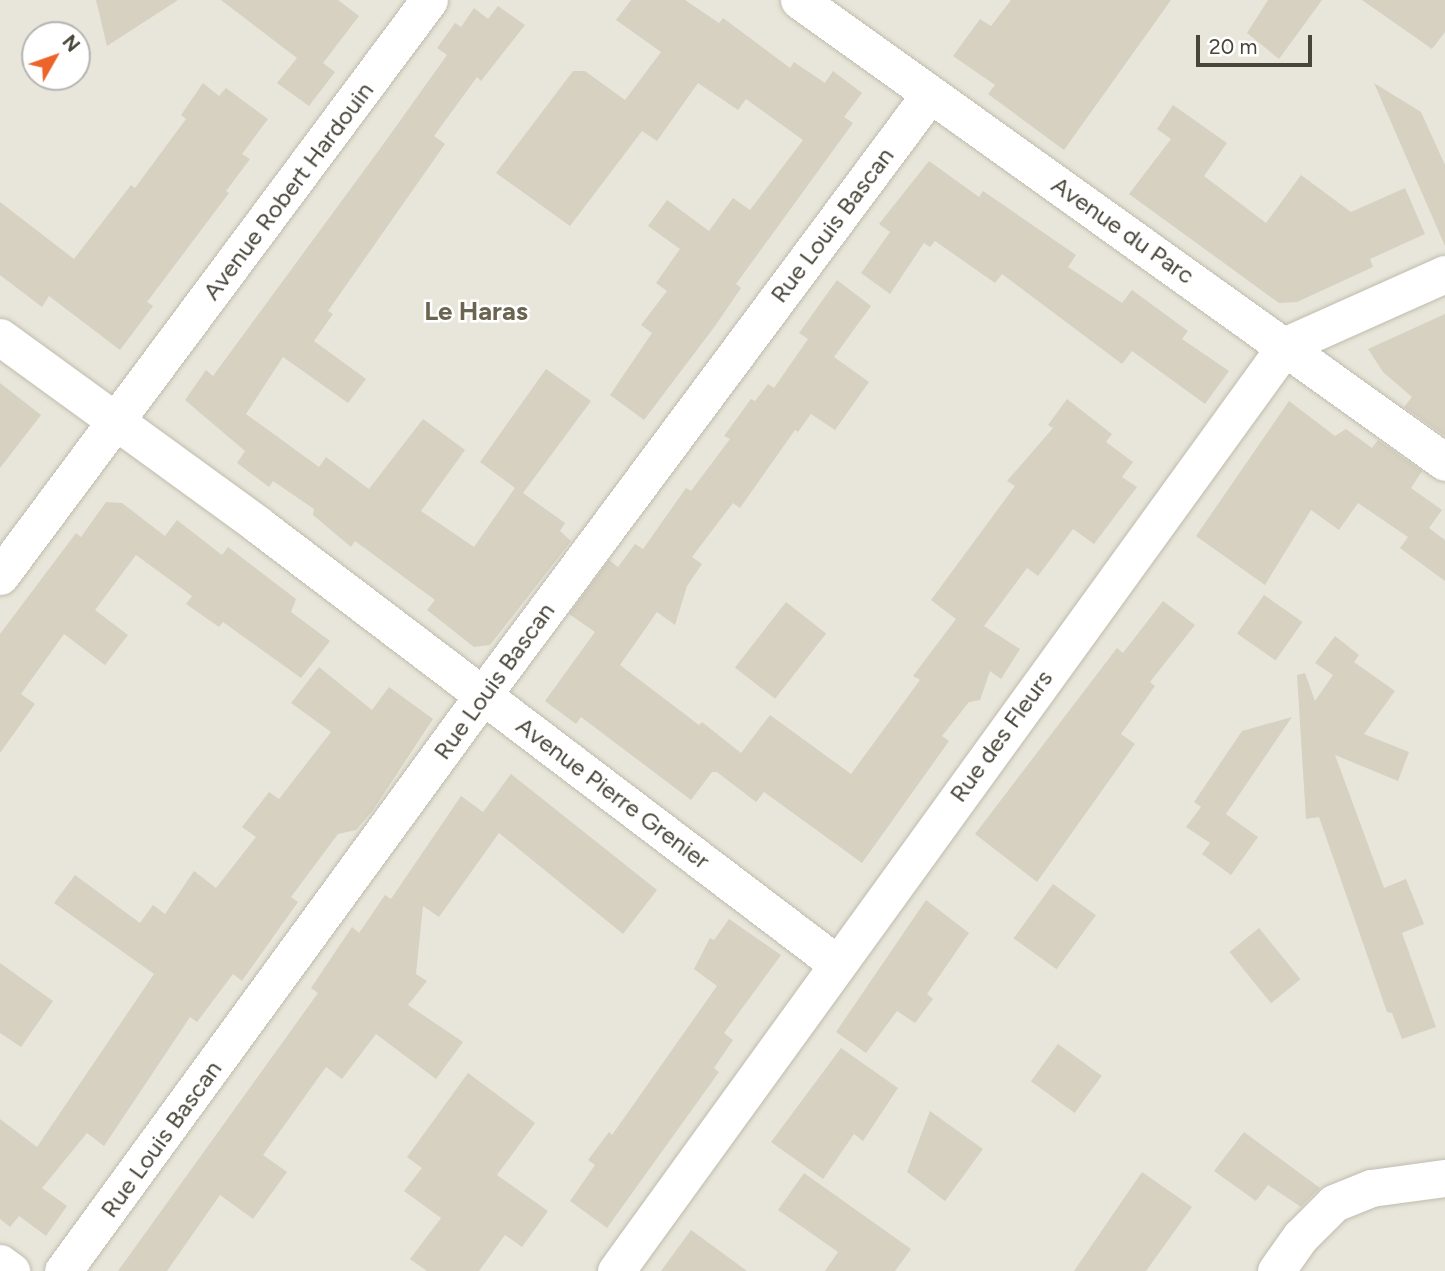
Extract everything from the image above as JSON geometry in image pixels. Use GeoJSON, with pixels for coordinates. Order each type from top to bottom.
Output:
{"type":"FeatureCollection","features":[{"type":"Feature","properties":{"kind":"street","name":"Avenue Robert Hardouin"},"geometry":{"type":"LineString","coordinates":[[0,576],[429,0]]}},
{"type":"Feature","properties":{"kind":"street","name":"Avenue du Parc"},"geometry":{"type":"LineString","coordinates":[[799,0],[1286,345],[1445,462]]}},
{"type":"Feature","properties":{"kind":"street","name":"Rue Louis Bascan"},"geometry":{"type":"LineString","coordinates":[[63,1271],[483,694],[930,94]]}},
{"type":"Feature","properties":{"kind":"street","name":"Rue des Fleurs"},"geometry":{"type":"LineString","coordinates":[[616,1271],[836,963],[1286,345],[1445,274]]}},
{"type":"Feature","properties":{"kind":"street","name":"Avenue Pierre Grenier"},"geometry":{"type":"LineString","coordinates":[[0,337],[115,423],[154,447],[836,963]]}},
{"type":"Feature","properties":{"kind":"street"},"geometry":{"type":"LineString","coordinates":[[1276,1271],[1300,1237],[1334,1203],[1371,1188],[1445,1178]]}},
{"type":"Feature","properties":{"kind":"street"},"geometry":{"type":"LineString","coordinates":[[0,1263],[11,1271]]}},
{"type":"Feature","properties":{"kind":"shaded area"},"geometry":{"type":"Polygon","coordinates":[[[0,0],[1445,0],[1445,1271],[0,1271],[0,0]]]}},
{"type":"Feature","properties":{"kind":"building"},"geometry":{"type":"Polygon","coordinates":[[[96,0],[178,0],[107,46],[96,0]]]}},
{"type":"Feature","properties":{"kind":"building"},"geometry":{"type":"Polygon","coordinates":[[[221,0],[338,0],[359,16],[323,63],[335,72],[309,106],[277,83],[297,58],[221,0]]]}},
{"type":"Feature","properties":{"kind":"building"},"geometry":{"type":"Polygon","coordinates":[[[631,0],[685,0],[719,23],[723,18],[790,68],[794,62],[825,83],[833,71],[862,93],[844,117],[853,123],[736,284],[741,288],[715,326],[644,420],[610,395],[652,333],[641,325],[667,291],[656,283],[680,249],[648,226],[667,200],[709,231],[733,198],[750,210],[803,140],[746,99],[738,110],[698,83],[657,141],[642,131],[570,226],[496,173],[573,71],[585,71],[625,100],[661,52],[616,20],[631,0]]]}},
{"type":"Feature","properties":{"kind":"building"},"geometry":{"type":"Polygon","coordinates":[[[1011,0],[1171,0],[1064,150],[988,94],[995,85],[953,56],[980,19],[991,26],[1011,0]]]}},
{"type":"Feature","properties":{"kind":"building"},"geometry":{"type":"Polygon","coordinates":[[[1268,0],[1322,0],[1279,59],[1247,33],[1268,0]]]}},
{"type":"Feature","properties":{"kind":"building"},"geometry":{"type":"Polygon","coordinates":[[[1362,0],[1445,0],[1445,32],[1432,49],[1362,0]]]}},
{"type":"Feature","properties":{"kind":"building"},"geometry":{"type":"Polygon","coordinates":[[[498,6],[525,25],[481,81],[477,77],[434,136],[445,144],[328,311],[333,314],[314,341],[366,379],[348,403],[283,357],[246,414],[319,467],[326,457],[369,489],[423,419],[465,450],[421,511],[474,547],[515,488],[480,462],[546,369],[591,401],[523,493],[565,523],[560,531],[571,541],[490,645],[474,647],[427,610],[435,600],[355,541],[351,547],[313,515],[314,509],[273,481],[269,487],[237,463],[245,451],[185,400],[206,370],[213,376],[382,146],[447,55],[437,48],[455,23],[461,27],[474,8],[488,19],[498,6]]]}},
{"type":"Feature","properties":{"kind":"building"},"geometry":{"type":"Polygon","coordinates":[[[203,83],[219,96],[226,88],[268,119],[242,154],[250,159],[226,191],[229,193],[147,302],[153,306],[120,350],[49,296],[42,307],[0,275],[0,202],[74,259],[131,185],[135,188],[186,119],[181,115],[203,83]]]}},
{"type":"Feature","properties":{"kind":"building"},"geometry":{"type":"Polygon","coordinates":[[[1374,83],[1421,112],[1445,165],[1445,246],[1374,83]]]}},
{"type":"Feature","properties":{"kind":"building"},"geometry":{"type":"Polygon","coordinates":[[[1173,105],[1227,143],[1204,176],[1266,223],[1301,175],[1351,212],[1405,188],[1425,234],[1370,259],[1373,267],[1297,302],[1279,303],[1129,194],[1171,139],[1157,129],[1173,105]]]}},
{"type":"Feature","properties":{"kind":"building"},"geometry":{"type":"Polygon","coordinates":[[[929,161],[979,197],[983,191],[1076,255],[1068,267],[1122,303],[1132,290],[1188,331],[1182,339],[1229,371],[1205,404],[1132,351],[1122,364],[1002,274],[995,283],[935,241],[930,247],[924,243],[890,294],[861,273],[890,232],[879,224],[929,161]]]}},
{"type":"Feature","properties":{"kind":"building"},"geometry":{"type":"Polygon","coordinates":[[[837,280],[871,306],[834,357],[869,382],[835,430],[811,414],[798,432],[795,430],[740,508],[733,503],[692,557],[702,564],[687,586],[675,625],[657,612],[620,665],[699,725],[702,722],[741,753],[770,715],[851,774],[920,680],[913,676],[956,619],[931,600],[1015,486],[1007,481],[1053,428],[1048,425],[1067,399],[1112,434],[1106,442],[1133,462],[1122,477],[1137,487],[1094,544],[1073,529],[1038,576],[1027,568],[984,626],[1020,649],[1001,679],[990,671],[980,700],[969,702],[942,736],[949,741],[862,863],[764,792],[756,802],[717,772],[712,772],[691,800],[581,717],[576,724],[545,701],[595,632],[569,614],[609,560],[618,567],[635,544],[643,549],[686,488],[691,491],[730,439],[724,436],[751,399],[755,401],[768,384],[774,388],[808,339],[799,333],[837,280]]]}},
{"type":"Feature","properties":{"kind":"building"},"geometry":{"type":"Polygon","coordinates":[[[1445,314],[1445,436],[1404,407],[1412,397],[1383,372],[1368,349],[1445,314]]]}},
{"type":"Feature","properties":{"kind":"building"},"geometry":{"type":"Polygon","coordinates":[[[0,383],[41,415],[0,468],[0,383]]]}},
{"type":"Feature","properties":{"kind":"building"},"geometry":{"type":"Polygon","coordinates":[[[1289,401],[1335,436],[1346,429],[1372,448],[1378,440],[1422,471],[1411,488],[1442,510],[1429,528],[1445,540],[1445,581],[1400,548],[1408,537],[1358,503],[1339,530],[1311,510],[1265,585],[1196,536],[1289,401]]]}},
{"type":"Feature","properties":{"kind":"building"},"geometry":{"type":"Polygon","coordinates":[[[106,502],[122,503],[165,536],[177,520],[222,555],[228,547],[296,599],[291,612],[330,641],[301,678],[223,622],[219,627],[186,604],[192,596],[136,555],[95,610],[128,635],[105,665],[64,634],[21,694],[35,704],[0,753],[0,634],[76,533],[81,537],[106,502]]]}},
{"type":"Feature","properties":{"kind":"building"},"geometry":{"type":"Polygon","coordinates":[[[1264,595],[1303,622],[1276,660],[1237,634],[1264,595]]]}},
{"type":"Feature","properties":{"kind":"building"},"geometry":{"type":"Polygon","coordinates":[[[1163,601],[1195,625],[1150,682],[1155,686],[1121,734],[1135,744],[1037,882],[975,834],[1117,648],[1123,653],[1163,601]]]}},
{"type":"Feature","properties":{"kind":"building"},"geometry":{"type":"Polygon","coordinates":[[[786,602],[826,633],[775,699],[735,667],[786,602]]]}},
{"type":"Feature","properties":{"kind":"building"},"geometry":{"type":"Polygon","coordinates":[[[1335,636],[1359,655],[1354,662],[1395,691],[1364,734],[1409,752],[1398,781],[1335,755],[1384,888],[1406,879],[1424,924],[1402,933],[1436,1027],[1402,1039],[1392,1013],[1387,1012],[1319,817],[1306,819],[1297,675],[1305,673],[1315,701],[1333,675],[1315,663],[1335,636]]]}},
{"type":"Feature","properties":{"kind":"building"},"geometry":{"type":"Polygon","coordinates":[[[319,667],[372,710],[389,687],[433,719],[373,810],[356,830],[338,834],[291,897],[298,902],[242,981],[233,974],[197,1022],[190,1017],[104,1146],[87,1133],[42,1188],[67,1206],[46,1236],[19,1216],[10,1227],[0,1219],[0,1119],[37,1147],[154,974],[54,903],[75,875],[140,923],[153,905],[165,914],[194,871],[216,888],[256,837],[242,827],[269,792],[279,799],[331,732],[291,703],[319,667]]]}},
{"type":"Feature","properties":{"kind":"building"},"geometry":{"type":"Polygon","coordinates":[[[1292,717],[1226,814],[1258,837],[1231,875],[1202,854],[1210,843],[1186,827],[1201,807],[1194,802],[1242,731],[1292,717]]]}},
{"type":"Feature","properties":{"kind":"building"},"geometry":{"type":"Polygon","coordinates":[[[511,774],[657,890],[623,934],[499,833],[439,917],[423,906],[416,974],[427,981],[408,1005],[463,1042],[436,1079],[376,1034],[342,1079],[326,1067],[263,1155],[287,1172],[253,1219],[220,1195],[167,1271],[118,1271],[318,993],[311,988],[352,927],[359,933],[385,895],[391,899],[461,796],[483,812],[511,774]]]}},
{"type":"Feature","properties":{"kind":"building"},"geometry":{"type":"Polygon","coordinates":[[[1053,884],[1096,915],[1056,969],[1014,938],[1053,884]]]}},
{"type":"Feature","properties":{"kind":"building"},"geometry":{"type":"Polygon","coordinates":[[[926,900],[969,933],[927,994],[933,999],[915,1023],[897,1011],[866,1053],[836,1032],[926,900]]]}},
{"type":"Feature","properties":{"kind":"building"},"geometry":{"type":"Polygon","coordinates":[[[729,919],[781,955],[724,1033],[733,1040],[714,1068],[719,1072],[607,1228],[570,1201],[595,1165],[588,1160],[609,1132],[612,1135],[717,986],[694,969],[710,938],[714,940],[729,919]]]}},
{"type":"Feature","properties":{"kind":"building"},"geometry":{"type":"Polygon","coordinates":[[[1259,928],[1301,979],[1271,1003],[1229,952],[1259,928]]]}},
{"type":"Feature","properties":{"kind":"building"},"geometry":{"type":"Polygon","coordinates":[[[0,963],[53,1001],[21,1047],[0,1033],[0,963]]]}},
{"type":"Feature","properties":{"kind":"building"},"geometry":{"type":"Polygon","coordinates":[[[1058,1044],[1102,1076],[1075,1113],[1031,1081],[1058,1044]]]}},
{"type":"Feature","properties":{"kind":"building"},"geometry":{"type":"Polygon","coordinates":[[[841,1048],[898,1088],[863,1141],[854,1134],[823,1179],[771,1142],[841,1048]]]}},
{"type":"Feature","properties":{"kind":"building"},"geometry":{"type":"Polygon","coordinates":[[[468,1073],[535,1123],[497,1175],[548,1211],[522,1247],[505,1235],[479,1271],[427,1271],[410,1259],[441,1218],[404,1191],[422,1168],[407,1157],[468,1073]]]}},
{"type":"Feature","properties":{"kind":"building"},"geometry":{"type":"Polygon","coordinates":[[[930,1111],[983,1149],[945,1201],[907,1172],[930,1111]]]}},
{"type":"Feature","properties":{"kind":"building"},"geometry":{"type":"Polygon","coordinates":[[[1244,1132],[1320,1188],[1301,1207],[1268,1185],[1256,1201],[1214,1171],[1244,1132]]]}},
{"type":"Feature","properties":{"kind":"building"},"geometry":{"type":"Polygon","coordinates":[[[1142,1172],[1192,1207],[1146,1271],[1074,1271],[1142,1172]]]}},
{"type":"Feature","properties":{"kind":"building"},"geometry":{"type":"Polygon","coordinates":[[[804,1173],[911,1249],[895,1271],[825,1271],[838,1252],[778,1210],[804,1173]]]}},
{"type":"Feature","properties":{"kind":"building"},"geometry":{"type":"Polygon","coordinates":[[[691,1230],[747,1271],[661,1271],[691,1230]]]}},
{"type":"Feature","properties":{"kind":"district","name":"Le Haras"},"geometry":{"type":"Point","coordinates":[476,312]}}]}
